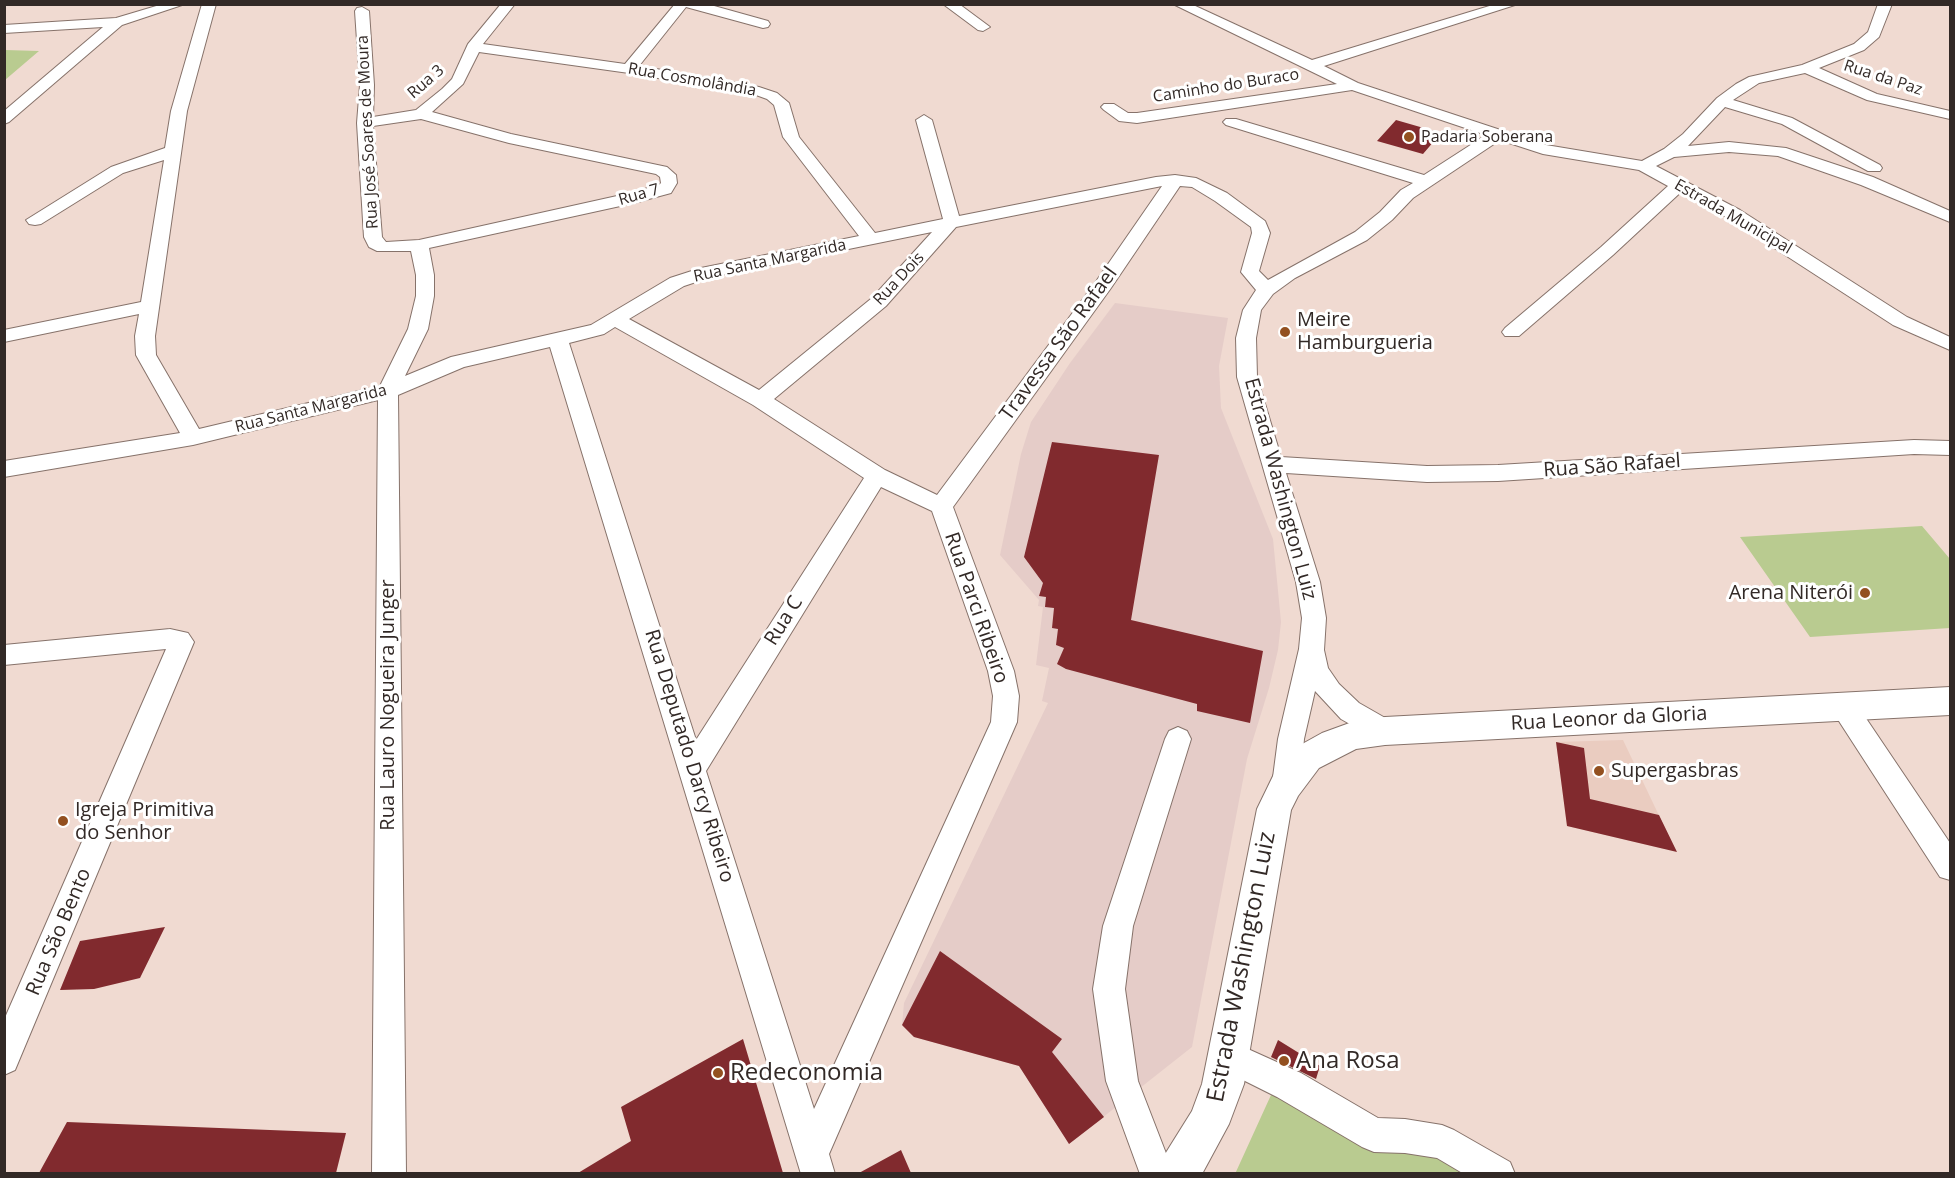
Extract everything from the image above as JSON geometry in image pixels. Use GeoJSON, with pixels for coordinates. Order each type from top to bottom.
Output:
{"type":"FeatureCollection","features":[{"type":"Feature","properties":{"kind":"main road","name":"Rua Leonor da Gloria"},"geometry":{"type":"LineString","coordinates":[[1286,785],[1307,758],[1334,743],[1355,735],[1385,731],[1950,701]]}},
{"type":"Feature","properties":{"kind":"main road","name":"Estrada Washington Luiz"},"geometry":{"type":"LineString","coordinates":[[1178,1173],[1208,1124],[1223,1084],[1274,809],[1286,785]]}},
{"type":"Feature","properties":{"kind":"street"},"geometry":{"type":"LineString","coordinates":[[4,29],[117,22],[179,4]]}},
{"type":"Feature","properties":{"kind":"street"},"geometry":{"type":"LineString","coordinates":[[193,438],[146,355],[145,336],[179,111],[209,4]]}},
{"type":"Feature","properties":{"kind":"street","name":"Rua 3"},"geometry":{"type":"LineString","coordinates":[[365,123],[421,114],[458,81],[473,47],[509,4]]}},
{"type":"Feature","properties":{"kind":"street"},"geometry":{"type":"LineString","coordinates":[[629,69],[682,4]]}},
{"type":"Feature","properties":{"kind":"street"},"geometry":{"type":"LineString","coordinates":[[690,4],[763,24]]}},
{"type":"Feature","properties":{"kind":"street"},"geometry":{"type":"LineString","coordinates":[[949,4],[983,27]]}},
{"type":"Feature","properties":{"kind":"street","name":"Estrada Municipal"},"geometry":{"type":"LineString","coordinates":[[1179,4],[1353,86],[1497,135],[1570,155],[1644,166],[1734,214],[1900,321],[1950,344]]}},
{"type":"Feature","properties":{"kind":"street"},"geometry":{"type":"LineString","coordinates":[[1309,66],[1512,4]]}},
{"type":"Feature","properties":{"kind":"street"},"geometry":{"type":"LineString","coordinates":[[1644,166],[1670,152],[1689,137],[1722,101],[1754,80],[1806,68],[1859,46],[1874,34],[1885,4]]}},
{"type":"Feature","properties":{"kind":"street","name":"Rua José Soares de Moura"},"geometry":{"type":"LineString","coordinates":[[362,10],[367,85],[365,123],[373,237],[375,243],[383,247],[420,245]]}},
{"type":"Feature","properties":{"kind":"street"},"geometry":{"type":"LineString","coordinates":[[4,119],[117,22]]}},
{"type":"Feature","properties":{"kind":"street","name":"Rua Cosmolândia"},"geometry":{"type":"LineString","coordinates":[[473,47],[629,69],[759,91],[772,96],[781,103],[791,137],[870,239]]}},
{"type":"Feature","properties":{"kind":"street","name":"Rua da Paz"},"geometry":{"type":"LineString","coordinates":[[1806,68],[1872,97],[1950,115]]}},
{"type":"Feature","properties":{"kind":"street","name":"Caminho do Buraco"},"geometry":{"type":"LineString","coordinates":[[1109,107],[1124,118],[1137,118],[1353,86]]}},
{"type":"Feature","properties":{"kind":"street"},"geometry":{"type":"LineString","coordinates":[[1722,101],[1786,121],[1874,168]]}},
{"type":"Feature","properties":{"kind":"street","name":"Rua 7"},"geometry":{"type":"LineString","coordinates":[[420,245],[628,199],[665,189],[669,183],[668,175],[661,170],[540,145],[421,114]]}},
{"type":"Feature","properties":{"kind":"street"},"geometry":{"type":"LineString","coordinates":[[924,120],[952,221]]}},
{"type":"Feature","properties":{"kind":"street"},"geometry":{"type":"LineString","coordinates":[[1231,122],[1425,181]]}},
{"type":"Feature","properties":{"kind":"street","name":"Estrada Washington Luiz"},"geometry":{"type":"LineString","coordinates":[[1286,785],[1291,738],[1312,649],[1314,618],[1308,582],[1247,377],[1246,338],[1252,310],[1266,290],[1289,274],[1361,236],[1386,216],[1407,194],[1497,135]]}},
{"type":"Feature","properties":{"kind":"street"},"geometry":{"type":"LineString","coordinates":[[1670,152],[1729,147],[1780,151],[1867,181],[1950,217]]}},
{"type":"Feature","properties":{"kind":"street"},"geometry":{"type":"LineString","coordinates":[[35,220],[117,170],[173,151]]}},
{"type":"Feature","properties":{"kind":"street","name":"Rua Santa Margarida"},"geometry":{"type":"LineString","coordinates":[[4,469],[193,438],[388,391],[458,362],[597,330],[677,282],[706,272],[1156,182],[1175,180],[1196,183],[1221,197],[1259,225],[1261,233],[1250,272],[1266,290]]}},
{"type":"Feature","properties":{"kind":"street","name":"Travessa São Rafael"},"geometry":{"type":"LineString","coordinates":[[941,506],[1104,284],[1175,180]]}},
{"type":"Feature","properties":{"kind":"street"},"geometry":{"type":"LineString","coordinates":[[1512,332],[1607,251],[1679,185]]}},
{"type":"Feature","properties":{"kind":"street","name":"Rua Dois"},"geometry":{"type":"LineString","coordinates":[[760,400],[879,302],[952,221]]}},
{"type":"Feature","properties":{"kind":"street","name":"Rua Lauro Nogueira Junger"},"geometry":{"type":"LineString","coordinates":[[389,1173],[388,391],[418,329],[425,296],[425,275],[420,245]]}},
{"type":"Feature","properties":{"kind":"street"},"geometry":{"type":"LineString","coordinates":[[4,336],[149,306]]}},
{"type":"Feature","properties":{"kind":"street","name":"Rua Parci Ribeiro"},"geometry":{"type":"LineString","coordinates":[[616,320],[760,400],[877,476],[941,506],[1001,671],[1006,696],[1004,722],[815,1163]]}},
{"type":"Feature","properties":{"kind":"street","name":"Rua Deputado Darcy Ribeiro"},"geometry":{"type":"LineString","coordinates":[[558,339],[815,1163]]}},
{"type":"Feature","properties":{"kind":"street","name":"Rua São Rafael"},"geometry":{"type":"LineString","coordinates":[[1273,464],[1427,474],[1474,473],[1914,447],[1950,448]]}},
{"type":"Feature","properties":{"kind":"street","name":"Rua C"},"geometry":{"type":"LineString","coordinates":[[693,768],[877,476]]}},
{"type":"Feature","properties":{"kind":"street","name":"Rua São Bento"},"geometry":{"type":"LineString","coordinates":[[4,655],[179,640],[182,642],[4,1059]]}},
{"type":"Feature","properties":{"kind":"street","name":"Estrada Washington Luiz"},"geometry":{"type":"LineString","coordinates":[[1312,649],[1316,671],[1330,692],[1350,711],[1385,731]]}},
{"type":"Feature","properties":{"kind":"street"},"geometry":{"type":"LineString","coordinates":[[1844,707],[1950,867]]}},
{"type":"Feature","properties":{"kind":"street"},"geometry":{"type":"LineString","coordinates":[[1157,1173],[1122,1081],[1109,989],[1118,926],[1178,739]]}},
{"type":"Feature","properties":{"kind":"street"},"geometry":{"type":"LineString","coordinates":[[1228,1056],[1289,1085],[1374,1135],[1405,1136],[1442,1142],[1498,1173]]}},
{"type":"Feature","properties":{"kind":"shaded area"},"geometry":{"type":"Polygon","coordinates":[[[1115,303],[1228,318],[1219,366],[1221,408],[1273,539],[1281,622],[1278,650],[1269,688],[1247,759],[1192,1047],[1069,1144],[1019,1066],[914,1037],[902,1025],[904,1003],[1048,703],[1042,701],[1049,668],[1036,665],[1043,607],[1038,606],[1039,600],[1000,555],[1021,454],[1031,422],[1070,363],[1115,303]]]}},
{"type":"Feature","properties":{"kind":"shaded area","name":"Supergasbras"},"geometry":{"type":"Polygon","coordinates":[[[1623,740],[1674,847],[1664,849],[1567,826],[1556,742],[1623,740]]]}},
{"type":"Feature","properties":{"kind":"green space"},"geometry":{"type":"Polygon","coordinates":[[[5,50],[39,51],[5,80],[5,50]]]}},
{"type":"Feature","properties":{"kind":"green space","name":"Arena Niterói"},"geometry":{"type":"Polygon","coordinates":[[[1922,526],[1950,559],[1950,628],[1810,637],[1740,537],[1922,526]]]}},
{"type":"Feature","properties":{"kind":"green space"},"geometry":{"type":"Polygon","coordinates":[[[1271,1095],[1298,1099],[1443,1157],[1468,1174],[1235,1174],[1271,1095]]]}},
{"type":"Feature","properties":{"kind":"building","name":"Padaria Soberana"},"geometry":{"type":"Polygon","coordinates":[[[1396,120],[1441,133],[1423,154],[1377,141],[1396,120]]]}},
{"type":"Feature","properties":{"kind":"building"},"geometry":{"type":"Polygon","coordinates":[[[1052,442],[1159,455],[1131,620],[1263,651],[1250,723],[1197,711],[1197,704],[1066,669],[1057,664],[1064,648],[1056,645],[1058,629],[1052,628],[1054,608],[1045,607],[1046,597],[1039,596],[1043,583],[1024,557],[1052,442]]]}},
{"type":"Feature","properties":{"kind":"building"},"geometry":{"type":"Polygon","coordinates":[[[1556,742],[1584,748],[1590,799],[1659,815],[1677,852],[1567,826],[1556,742]]]}},
{"type":"Feature","properties":{"kind":"building"},"geometry":{"type":"Polygon","coordinates":[[[165,927],[140,978],[94,989],[60,990],[80,941],[165,927]]]}},
{"type":"Feature","properties":{"kind":"building"},"geometry":{"type":"Polygon","coordinates":[[[940,951],[1062,1039],[1052,1052],[1104,1117],[1069,1144],[1019,1066],[914,1037],[902,1025],[940,951]]]}},
{"type":"Feature","properties":{"kind":"building","name":"Redeconomia"},"geometry":{"type":"Polygon","coordinates":[[[743,1039],[783,1173],[578,1173],[631,1141],[621,1107],[743,1039]]]}},
{"type":"Feature","properties":{"kind":"building"},"geometry":{"type":"Polygon","coordinates":[[[1278,1040],[1320,1066],[1316,1079],[1271,1057],[1278,1040]]]}},
{"type":"Feature","properties":{"kind":"building"},"geometry":{"type":"Polygon","coordinates":[[[67,1122],[346,1133],[336,1173],[39,1173],[67,1122]]]}},
{"type":"Feature","properties":{"kind":"building"},"geometry":{"type":"Polygon","coordinates":[[[901,1150],[911,1173],[859,1173],[901,1150]]]}},
{"type":"Feature","properties":{"kind":"place","name":"Padaria Soberana"},"geometry":{"type":"Point","coordinates":[1409,137]}},
{"type":"Feature","properties":{"kind":"place","name":"Meire Hamburgueria"},"geometry":{"type":"Point","coordinates":[1285,332]}},
{"type":"Feature","properties":{"kind":"place","name":"Arena Niterói"},"geometry":{"type":"Point","coordinates":[1865,593]}},
{"type":"Feature","properties":{"kind":"place","name":"Supergasbras"},"geometry":{"type":"Point","coordinates":[1599,771]}},
{"type":"Feature","properties":{"kind":"place","name":"Igreja Primitiva do Senhor"},"geometry":{"type":"Point","coordinates":[63,821]}},
{"type":"Feature","properties":{"kind":"place","name":"Ana Rosa"},"geometry":{"type":"Point","coordinates":[1284,1061]}},
{"type":"Feature","properties":{"kind":"place","name":"Redeconomia"},"geometry":{"type":"Point","coordinates":[718,1073]}}]}
